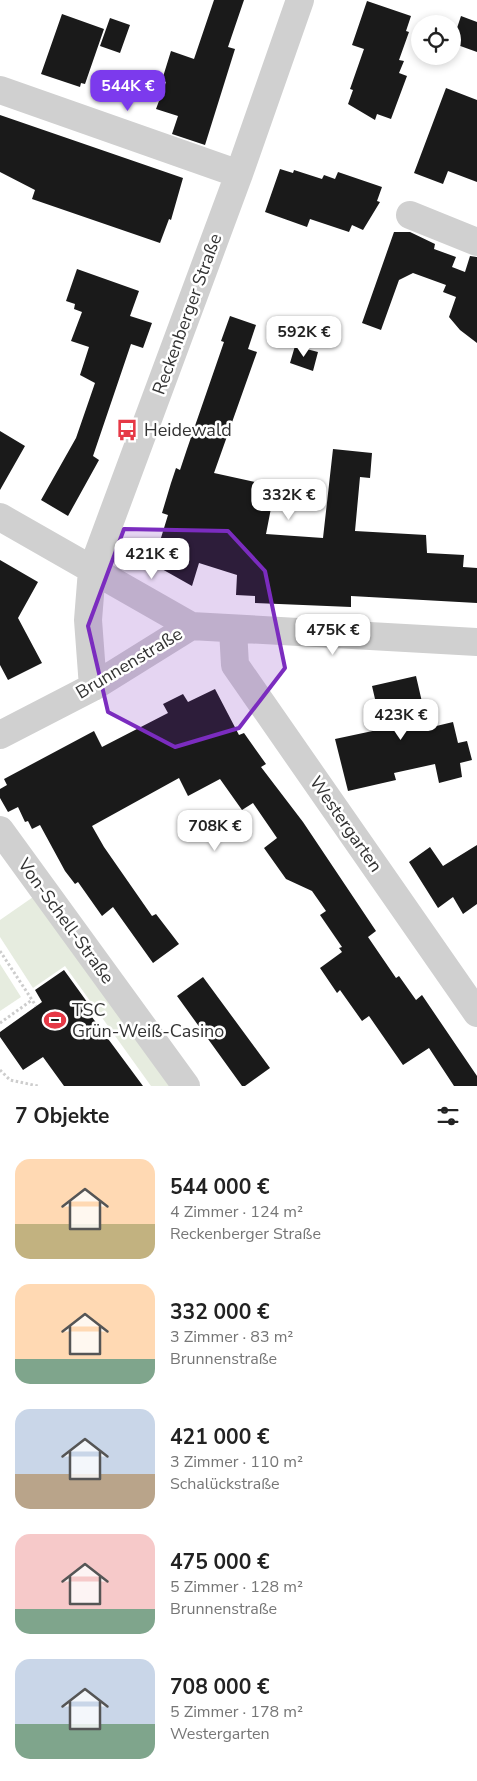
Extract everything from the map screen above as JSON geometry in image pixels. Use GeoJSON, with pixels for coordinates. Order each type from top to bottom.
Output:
{"type":"FeatureCollection","features":[{"type":"Feature","properties":{"kind":"street","name":"Reckenberger Straße"},"geometry":{"type":"LineString","coordinates":[[93,686],[88,620],[92,570],[239,174],[300,0]]}},
{"type":"Feature","properties":{"kind":"street"},"geometry":{"type":"LineString","coordinates":[[1,90],[239,174]]}},
{"type":"Feature","properties":{"kind":"street"},"geometry":{"type":"LineString","coordinates":[[410,215],[477,242]]}},
{"type":"Feature","properties":{"kind":"street"},"geometry":{"type":"LineString","coordinates":[[0,517],[192,626]]}},
{"type":"Feature","properties":{"kind":"street","name":"Brunnenstraße"},"geometry":{"type":"LineString","coordinates":[[0,735],[93,686],[192,626],[233,630],[477,642]]}},
{"type":"Feature","properties":{"kind":"street","name":"Westergarten"},"geometry":{"type":"LineString","coordinates":[[233,630],[235,665],[477,1013]]}},
{"type":"Feature","properties":{"kind":"street","name":"Von-Schell-Straße"},"geometry":{"type":"LineString","coordinates":[[0,830],[186,1086]]}},
{"type":"Feature","properties":{"kind":"path"},"geometry":{"type":"LineString","coordinates":[[0,951],[36,1006]]}},
{"type":"Feature","properties":{"kind":"path"},"geometry":{"type":"LineString","coordinates":[[0,1023],[32,1000]]}},
{"type":"Feature","properties":{"kind":"path"},"geometry":{"type":"LineString","coordinates":[[0,1070],[10,1080],[38,1086]]}},
{"type":"Feature","properties":{"kind":"highlighted area"},"geometry":{"type":"Polygon","coordinates":[[[124,529],[228,531],[265,571],[285,668],[239,728],[175,747],[108,712],[88,626],[124,529]]]}},
{"type":"Feature","properties":{"kind":"shaded area"},"geometry":{"type":"Polygon","coordinates":[[[36,895],[174,1086],[151,1086],[65,966],[33,988],[0,937],[0,920],[36,895]]]}},
{"type":"Feature","properties":{"kind":"shaded area"},"geometry":{"type":"Polygon","coordinates":[[[0,964],[21,997],[0,1011],[0,964]]]}},
{"type":"Feature","properties":{"kind":"building"},"geometry":{"type":"Polygon","coordinates":[[[214,0],[244,0],[228,47],[235,49],[205,145],[172,134],[178,116],[156,109],[166,82],[162,80],[171,51],[194,59],[214,0]]]}},
{"type":"Feature","properties":{"kind":"building"},"geometry":{"type":"Polygon","coordinates":[[[367,1],[411,16],[406,31],[409,32],[399,60],[404,61],[399,73],[407,76],[391,119],[377,114],[375,120],[348,104],[353,90],[350,89],[364,49],[352,45],[367,1]]]}},
{"type":"Feature","properties":{"kind":"building"},"geometry":{"type":"Polygon","coordinates":[[[62,14],[104,29],[85,84],[81,83],[80,87],[41,74],[62,14]]]}},
{"type":"Feature","properties":{"kind":"building"},"geometry":{"type":"Polygon","coordinates":[[[461,16],[477,22],[477,52],[461,46],[461,16]]]}},
{"type":"Feature","properties":{"kind":"building"},"geometry":{"type":"Polygon","coordinates":[[[110,18],[130,25],[120,53],[100,46],[110,18]]]}},
{"type":"Feature","properties":{"kind":"building"},"geometry":{"type":"Polygon","coordinates":[[[446,88],[477,100],[477,182],[448,171],[443,184],[414,173],[446,88]]]}},
{"type":"Feature","properties":{"kind":"building"},"geometry":{"type":"Polygon","coordinates":[[[0,115],[183,178],[171,220],[169,219],[160,243],[32,199],[35,190],[0,172],[0,115]]]}},
{"type":"Feature","properties":{"kind":"building"},"geometry":{"type":"Polygon","coordinates":[[[280,169],[293,173],[294,170],[322,179],[324,175],[335,179],[338,172],[382,187],[377,201],[380,202],[363,230],[352,225],[349,232],[310,219],[307,227],[265,212],[280,169]]]}},
{"type":"Feature","properties":{"kind":"building"},"geometry":{"type":"Polygon","coordinates":[[[394,232],[410,232],[435,244],[434,249],[456,257],[452,267],[465,272],[470,256],[477,257],[477,343],[460,330],[449,317],[456,297],[443,292],[446,285],[413,273],[399,280],[381,330],[362,323],[394,232]]]}},
{"type":"Feature","properties":{"kind":"building"},"geometry":{"type":"Polygon","coordinates":[[[77,269],[139,291],[130,316],[152,323],[143,348],[131,344],[93,456],[99,460],[68,516],[41,500],[76,438],[95,383],[80,375],[89,347],[71,341],[82,312],[74,309],[75,304],[66,301],[77,269]]]}},
{"type":"Feature","properties":{"kind":"building"},"geometry":{"type":"Polygon","coordinates":[[[230,316],[256,325],[248,349],[257,352],[214,473],[255,482],[252,493],[273,498],[266,534],[323,538],[333,449],[372,453],[370,478],[360,477],[355,531],[426,535],[427,553],[464,555],[463,567],[477,568],[477,603],[351,596],[351,607],[255,603],[255,596],[236,595],[237,575],[199,563],[192,586],[153,564],[168,515],[162,513],[171,483],[176,468],[180,470],[224,342],[221,341],[230,316]]]}},
{"type":"Feature","properties":{"kind":"building"},"geometry":{"type":"Polygon","coordinates":[[[295,346],[318,352],[313,371],[290,363],[295,346]]]}},
{"type":"Feature","properties":{"kind":"building"},"geometry":{"type":"Polygon","coordinates":[[[0,431],[25,446],[0,490],[0,431]]]}},
{"type":"Feature","properties":{"kind":"building"},"geometry":{"type":"Polygon","coordinates":[[[0,560],[38,582],[18,618],[42,663],[8,680],[0,665],[0,560]]]}},
{"type":"Feature","properties":{"kind":"building"},"geometry":{"type":"Polygon","coordinates":[[[416,676],[428,728],[453,722],[458,743],[467,741],[472,760],[460,763],[462,777],[439,783],[435,764],[394,773],[396,780],[348,791],[335,739],[382,729],[372,686],[416,676]]]}},
{"type":"Feature","properties":{"kind":"building"},"geometry":{"type":"Polygon","coordinates":[[[215,689],[239,735],[244,733],[266,764],[261,767],[303,822],[376,931],[368,937],[396,978],[399,976],[416,1000],[422,995],[477,1076],[477,1086],[454,1086],[429,1048],[403,1065],[369,1016],[362,1021],[340,990],[337,993],[320,968],[342,952],[339,948],[342,947],[320,915],[326,911],[312,891],[286,879],[264,848],[277,838],[253,803],[242,810],[220,779],[188,796],[179,778],[92,826],[104,847],[152,916],[156,914],[179,944],[153,963],[113,907],[102,916],[78,882],[75,884],[65,871],[40,825],[32,829],[28,821],[25,822],[18,807],[8,812],[0,798],[0,789],[7,785],[4,779],[94,731],[102,747],[168,713],[163,704],[183,694],[188,702],[215,689]]]}},
{"type":"Feature","properties":{"kind":"building"},"geometry":{"type":"Polygon","coordinates":[[[477,845],[477,904],[463,914],[453,897],[438,908],[409,862],[430,847],[443,866],[477,845]]]}},
{"type":"Feature","properties":{"kind":"building","name":"TSC Grün-Weiß-Casino"},"geometry":{"type":"Polygon","coordinates":[[[64,970],[90,1006],[86,1009],[143,1086],[64,1086],[43,1057],[23,1070],[0,1037],[0,1032],[42,1002],[35,990],[64,970]]]}},
{"type":"Feature","properties":{"kind":"building"},"geometry":{"type":"Polygon","coordinates":[[[203,977],[270,1068],[245,1086],[242,1086],[177,996],[203,977]]]}},
{"type":"Feature","properties":{"kind":"place","name":"Heidewald"},"geometry":{"type":"Point","coordinates":[127,430]}},
{"type":"Feature","properties":{"kind":"place","name":"TSC Grün-Weiß-Casino"},"geometry":{"type":"Point","coordinates":[55,1020]}}]}
